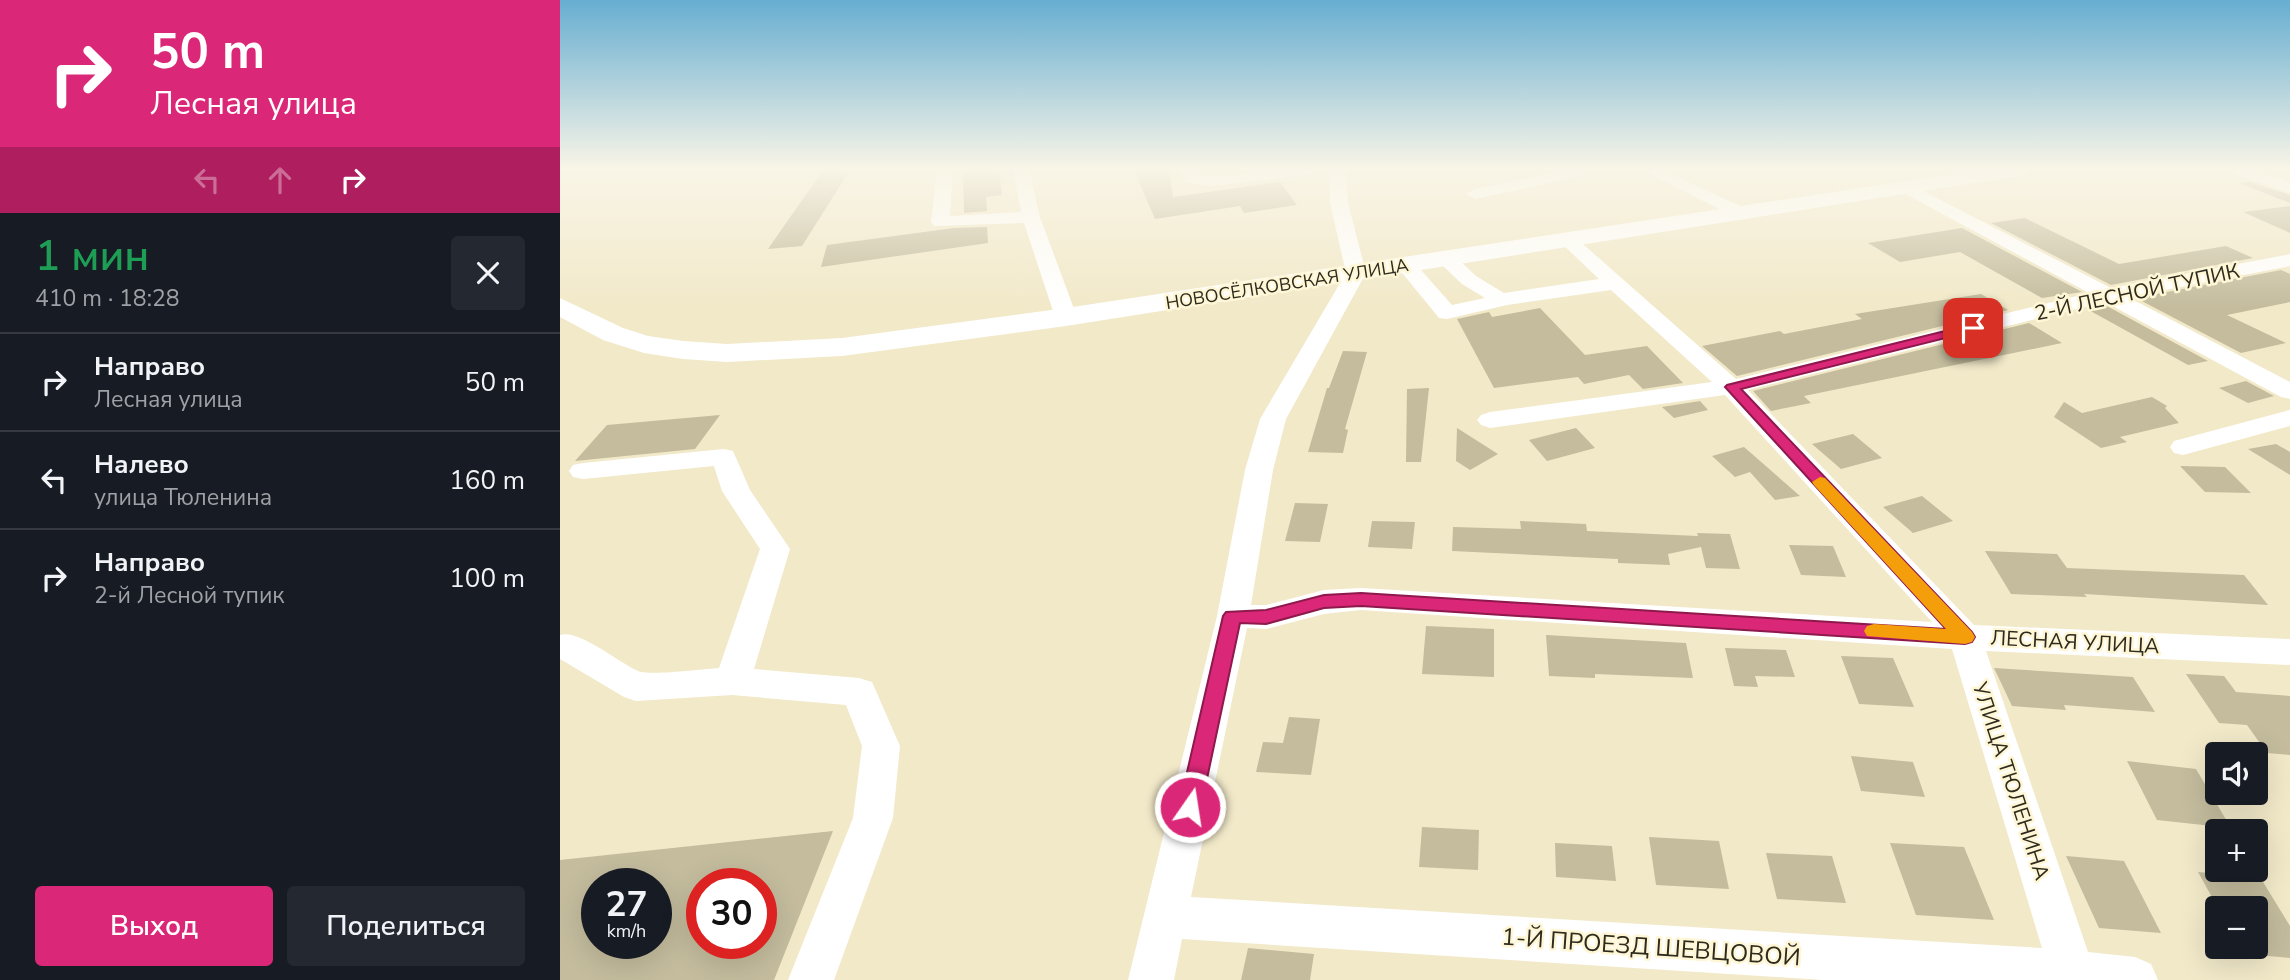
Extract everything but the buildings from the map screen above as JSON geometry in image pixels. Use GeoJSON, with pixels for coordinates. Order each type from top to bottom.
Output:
{"type":"FeatureCollection","features":[{"type":"Feature","properties":{"kind":"main road","name":"НОВОСЁЛКОВСКАЯ УЛИЦА"},"geometry":{"type":"LineString","coordinates":[[560,306],[613,334],[644,344],[683,350],[727,353],[842,347],[1066,317],[1717,216]]}},
{"type":"Feature","properties":{"kind":"street"},"geometry":{"type":"LineString","coordinates":[[941,216],[940,222],[1031,217],[1066,317]]}},
{"type":"Feature","properties":{"kind":"street"},"geometry":{"type":"LineString","coordinates":[[1151,980],[1233,616],[1259,470],[1273,419],[1356,273],[1342,216]]}},
{"type":"Feature","properties":{"kind":"street"},"geometry":{"type":"LineString","coordinates":[[1959,216],[2290,392]]}},
{"type":"Feature","properties":{"kind":"street","name":"УЛИЦА ТЮЛЕНИНА"},"geometry":{"type":"LineString","coordinates":[[1568,241],[1731,387],[1965,637],[2074,977]]}},
{"type":"Feature","properties":{"kind":"street"},"geometry":{"type":"LineString","coordinates":[[1447,259],[1469,280],[1495,295],[1499,301]]}},
{"type":"Feature","properties":{"kind":"street","name":"2-Й ЛЕСНОЙ ТУПИК"},"geometry":{"type":"LineString","coordinates":[[1490,420],[1731,387],[2107,295],[2290,260]]}},
{"type":"Feature","properties":{"kind":"street"},"geometry":{"type":"LineString","coordinates":[[1406,265],[1447,313],[1499,301],[1616,283]]}},
{"type":"Feature","properties":{"kind":"street"},"geometry":{"type":"LineString","coordinates":[[2183,447],[2290,418]]}},
{"type":"Feature","properties":{"kind":"street"},"geometry":{"type":"LineString","coordinates":[[583,471],[724,457],[736,491],[775,549],[732,681]]}},
{"type":"Feature","properties":{"kind":"street","name":"ЛЕСНАЯ УЛИЦА"},"geometry":{"type":"LineString","coordinates":[[1233,616],[1266,617],[1324,602],[1361,599],[1965,637],[2290,652]]}},
{"type":"Feature","properties":{"kind":"street"},"geometry":{"type":"LineString","coordinates":[[566,646],[636,687],[732,681],[859,692],[881,746],[873,818],[811,980]]}},
{"type":"Feature","properties":{"kind":"street","name":"1-Й ПРОЕЗД ШЕВЦОВОЙ"},"geometry":{"type":"LineString","coordinates":[[1166,917],[2135,980]]}},
{"type":"Feature","properties":{"kind":"slow traffic"},"geometry":{"type":"LineString","coordinates":[[1820,482],[1965,637],[1874,631]]}},
{"type":"Feature","properties":{"kind":"route"},"geometry":{"type":"LineString","coordinates":[[1190,807],[1233,616],[1266,617],[1324,602],[1361,599],[1965,637],[1731,387],[1973,328]]}}]}
